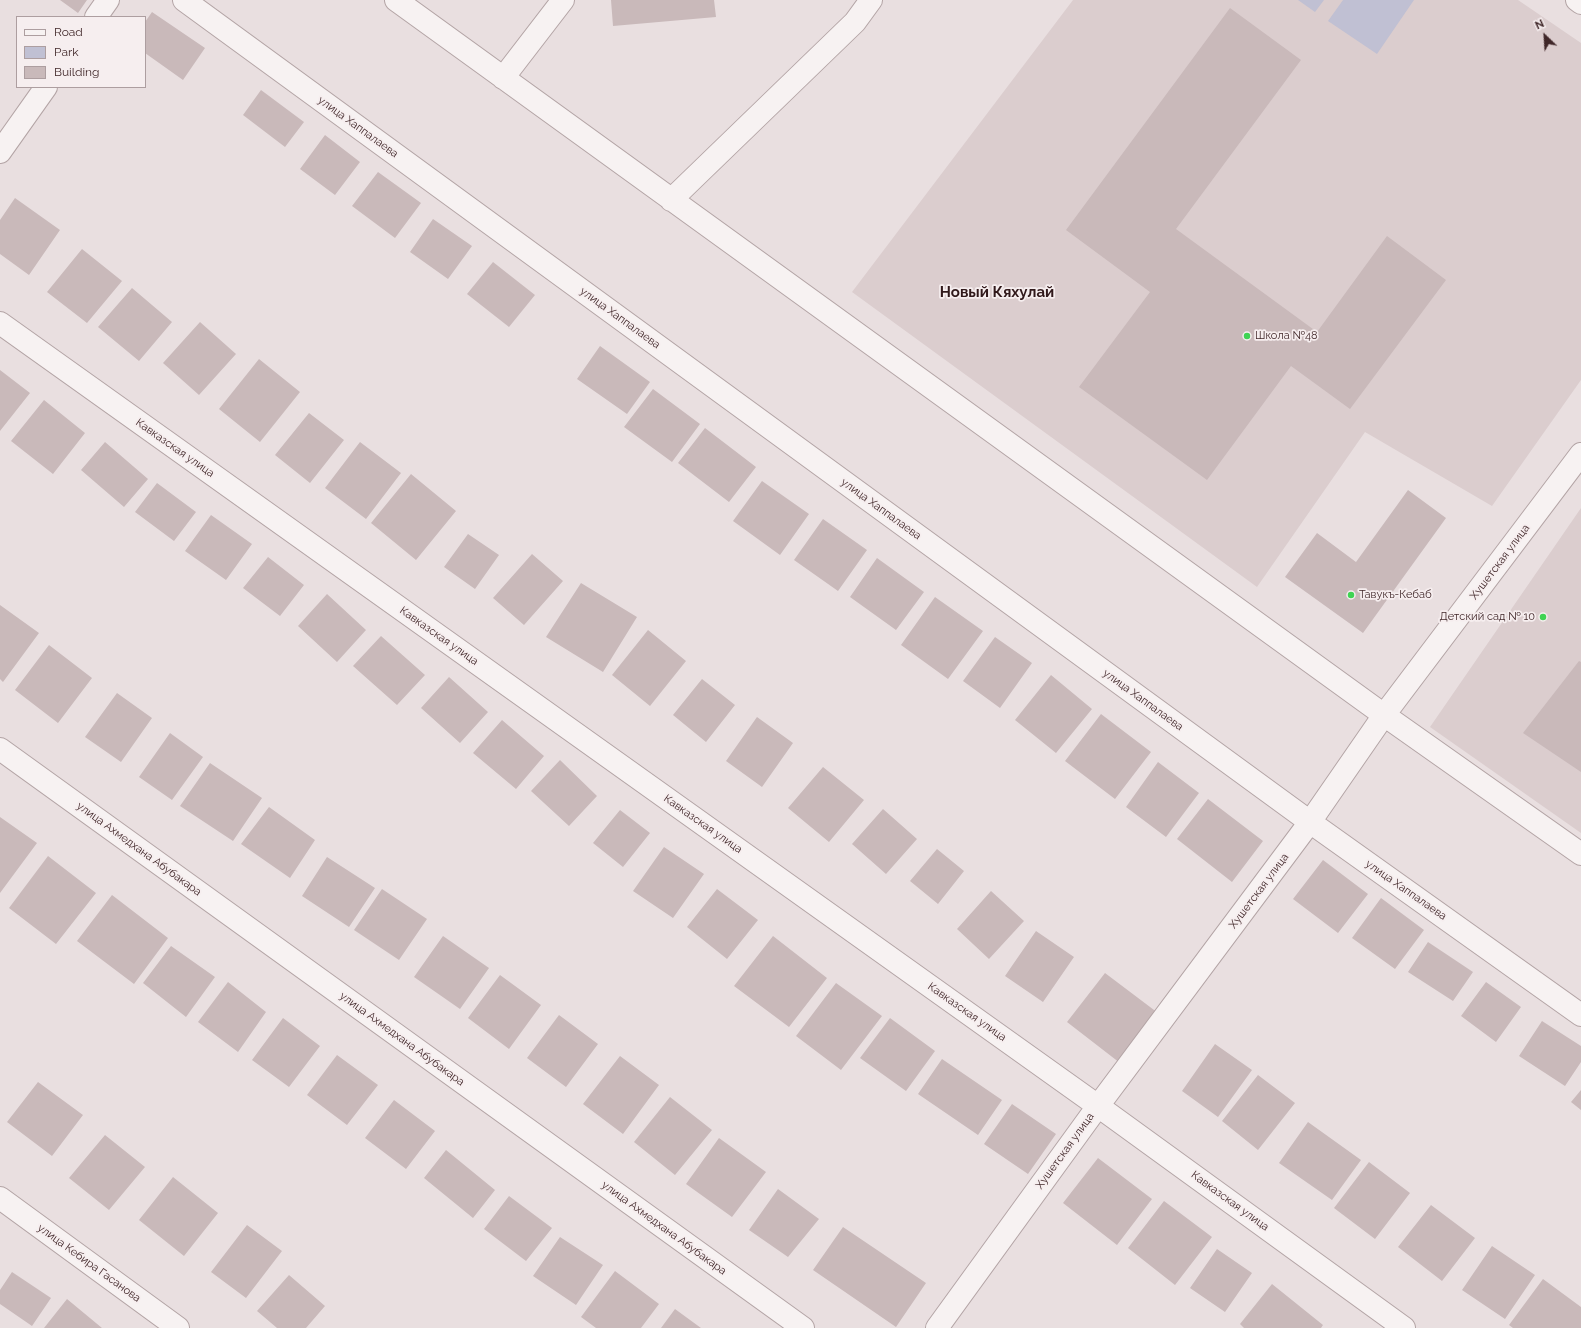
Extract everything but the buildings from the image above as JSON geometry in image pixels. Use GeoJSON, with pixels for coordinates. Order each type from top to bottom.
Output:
{"type":"FeatureCollection","features":[{"type":"Feature","properties":{"kind":"street"},"geometry":{"type":"LineString","coordinates":[[97,16],[108,0]]}},
{"type":"Feature","properties":{"kind":"street","name":"улица Хаппалаева"},"geometry":{"type":"LineString","coordinates":[[184,0],[1310,822],[1581,1015]]}},
{"type":"Feature","properties":{"kind":"street"},"geometry":{"type":"LineString","coordinates":[[396,0],[1384,715],[1581,854]]}},
{"type":"Feature","properties":{"kind":"street"},"geometry":{"type":"LineString","coordinates":[[503,78],[563,0]]}},
{"type":"Feature","properties":{"kind":"street"},"geometry":{"type":"LineString","coordinates":[[671,200],[855,22],[871,0]]}},
{"type":"Feature","properties":{"kind":"street"},"geometry":{"type":"LineString","coordinates":[[1577,0],[1581,3]]}},
{"type":"Feature","properties":{"kind":"street"},"geometry":{"type":"LineString","coordinates":[[0,152],[45,88]]}},
{"type":"Feature","properties":{"kind":"street","name":"Кавказская улица"},"geometry":{"type":"LineString","coordinates":[[0,323],[1098,1106],[1404,1328]]}},
{"type":"Feature","properties":{"kind":"street","name":"Хушетская улица"},"geometry":{"type":"LineString","coordinates":[[937,1328],[1098,1106],[1310,822],[1384,715],[1581,454]]}},
{"type":"Feature","properties":{"kind":"street","name":"улица Ахмедхана Абубакара"},"geometry":{"type":"LineString","coordinates":[[0,749],[803,1328]]}},
{"type":"Feature","properties":{"kind":"street","name":"улица Кебира Гасанова"},"geometry":{"type":"LineString","coordinates":[[0,1198],[178,1328]]}},
{"type":"Feature","properties":{"kind":"shaded area","name":"Школа №48"},"geometry":{"type":"Polygon","coordinates":[[[1073,0],[1518,0],[1581,43],[1581,380],[1492,506],[1365,432],[1257,587],[852,292],[1073,0]]]}},
{"type":"Feature","properties":{"kind":"shaded area","name":"Детский сад № 10"},"geometry":{"type":"Polygon","coordinates":[[[1581,508],[1581,833],[1430,727],[1581,508]]]}},
{"type":"Feature","properties":{"kind":"green space"},"geometry":{"type":"Polygon","coordinates":[[[1298,0],[1324,0],[1315,12],[1298,0]]]}},
{"type":"Feature","properties":{"kind":"green space"},"geometry":{"type":"Polygon","coordinates":[[[1343,0],[1414,0],[1377,54],[1328,21],[1343,0]]]}},
{"type":"Feature","properties":{"kind":"place","name":"Школа №48"},"geometry":{"type":"Point","coordinates":[1247,336]}},
{"type":"Feature","properties":{"kind":"place","name":"Тавукъ-Кебаб"},"geometry":{"type":"Point","coordinates":[1351,595]}},
{"type":"Feature","properties":{"kind":"place","name":"Детский сад № 10"},"geometry":{"type":"Point","coordinates":[1543,617]}},
{"type":"Feature","properties":{"kind":"district","name":"Новый Кяхулай"},"geometry":{"type":"Point","coordinates":[997,292]}}]}
